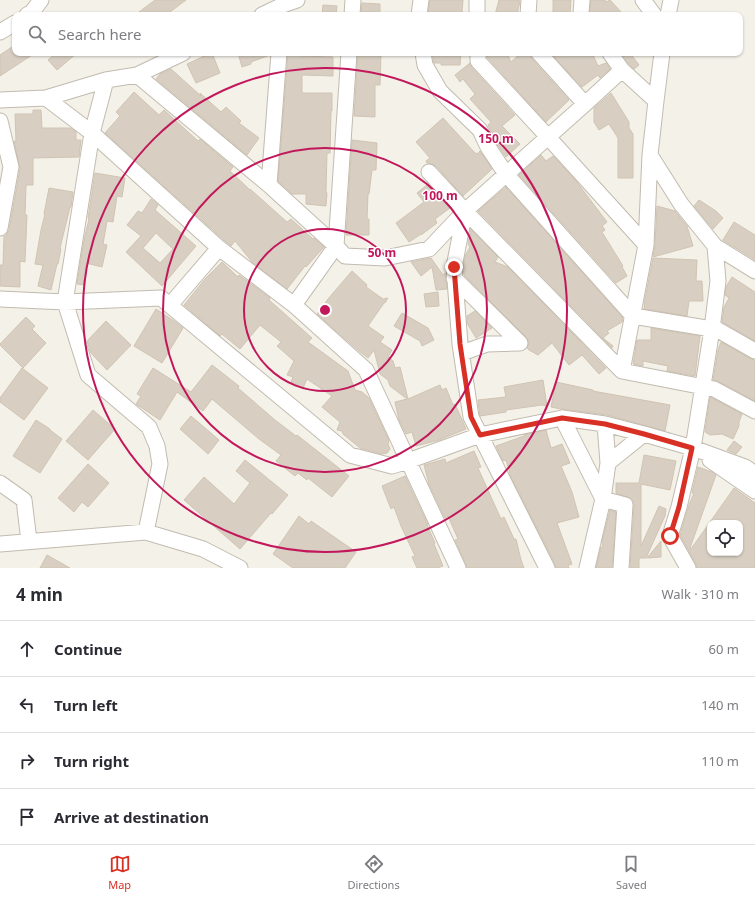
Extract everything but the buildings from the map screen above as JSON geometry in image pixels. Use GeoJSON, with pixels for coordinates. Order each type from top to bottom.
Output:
{"type":"FeatureCollection","features":[{"type":"Feature","properties":{"kind":"street"},"geometry":{"type":"LineString","coordinates":[[32,12],[41,0]]}},
{"type":"Feature","properties":{"kind":"street"},"geometry":{"type":"LineString","coordinates":[[282,10],[297,0]]}},
{"type":"Feature","properties":{"kind":"street"},"geometry":{"type":"LineString","coordinates":[[352,12],[353,0]]}},
{"type":"Feature","properties":{"kind":"street"},"geometry":{"type":"LineString","coordinates":[[419,12],[421,0]]}},
{"type":"Feature","properties":{"kind":"street"},"geometry":{"type":"LineString","coordinates":[[477,0],[477,12]]}},
{"type":"Feature","properties":{"kind":"street"},"geometry":{"type":"LineString","coordinates":[[528,12],[529,0]]}},
{"type":"Feature","properties":{"kind":"street"},"geometry":{"type":"LineString","coordinates":[[581,12],[582,0]]}},
{"type":"Feature","properties":{"kind":"street"},"geometry":{"type":"LineString","coordinates":[[643,0],[652,12]]}},
{"type":"Feature","properties":{"kind":"street"},"geometry":{"type":"LineString","coordinates":[[668,12],[670,0]]}},
{"type":"Feature","properties":{"kind":"street"},"geometry":{"type":"LineString","coordinates":[[0,32],[12,25]]}},
{"type":"Feature","properties":{"kind":"street"},"geometry":{"type":"LineString","coordinates":[[0,100],[46,98],[106,80],[137,75],[177,56]]}},
{"type":"Feature","properties":{"kind":"street"},"geometry":{"type":"LineString","coordinates":[[269,185],[279,56]]}},
{"type":"Feature","properties":{"kind":"street"},"geometry":{"type":"LineString","coordinates":[[294,305],[336,246],[349,56]]}},
{"type":"Feature","properties":{"kind":"street"},"geometry":{"type":"LineString","coordinates":[[424,56],[425,64],[440,91],[480,130],[488,147],[506,174],[633,316],[718,330],[755,351]]}},
{"type":"Feature","properties":{"kind":"street"},"geometry":{"type":"LineString","coordinates":[[478,56],[478,61],[646,245]]}},
{"type":"Feature","properties":{"kind":"street"},"geometry":{"type":"LineString","coordinates":[[542,56],[585,104]]}},
{"type":"Feature","properties":{"kind":"street"},"geometry":{"type":"LineString","coordinates":[[612,56],[622,70],[656,101]]}},
{"type":"Feature","properties":{"kind":"street"},"geometry":{"type":"LineString","coordinates":[[622,371],[646,245],[650,155],[662,56]]}},
{"type":"Feature","properties":{"kind":"street"},"geometry":{"type":"LineString","coordinates":[[137,75],[269,185],[345,256],[385,258],[428,249],[465,211],[622,70]]}},
{"type":"Feature","properties":{"kind":"street"},"geometry":{"type":"LineString","coordinates":[[106,80],[92,133],[65,302],[88,374],[149,428],[157,446],[160,464],[146,532]]}},
{"type":"Feature","properties":{"kind":"street"},"geometry":{"type":"LineString","coordinates":[[46,98],[92,133],[219,248],[294,305],[366,370],[458,568]]}},
{"type":"Feature","properties":{"kind":"street"},"geometry":{"type":"LineString","coordinates":[[0,121],[6,168],[0,228]]}},
{"type":"Feature","properties":{"kind":"street"},"geometry":{"type":"LineString","coordinates":[[650,155],[681,204],[715,246],[755,271]]}},
{"type":"Feature","properties":{"kind":"street"},"geometry":{"type":"LineString","coordinates":[[429,172],[465,211],[622,371],[714,389],[755,411]]}},
{"type":"Feature","properties":{"kind":"street"},"geometry":{"type":"LineString","coordinates":[[465,211],[454,267],[454,278],[471,417],[547,568]]}},
{"type":"Feature","properties":{"kind":"street"},"geometry":{"type":"LineString","coordinates":[[688,568],[670,536],[679,507],[692,448],[712,329],[718,281],[715,246]]}},
{"type":"Feature","properties":{"kind":"street"},"geometry":{"type":"LineString","coordinates":[[170,306],[219,248]]}},
{"type":"Feature","properties":{"kind":"street"},"geometry":{"type":"LineString","coordinates":[[454,278],[520,343],[487,344],[462,352]]}},
{"type":"Feature","properties":{"kind":"street"},"geometry":{"type":"LineString","coordinates":[[0,299],[65,302],[161,298],[350,455],[392,466],[480,435],[562,418],[605,424],[644,434],[692,448],[745,467],[755,474]]}},
{"type":"Feature","properties":{"kind":"street"},"geometry":{"type":"LineString","coordinates":[[562,418],[603,499],[625,505],[621,568]]}},
{"type":"Feature","properties":{"kind":"street"},"geometry":{"type":"LineString","coordinates":[[587,568],[603,499],[608,463],[605,424]]}},
{"type":"Feature","properties":{"kind":"street"},"geometry":{"type":"LineString","coordinates":[[608,463],[644,434]]}},
{"type":"Feature","properties":{"kind":"street"},"geometry":{"type":"LineString","coordinates":[[692,448],[755,491]]}},
{"type":"Feature","properties":{"kind":"street"},"geometry":{"type":"LineString","coordinates":[[0,483],[24,500],[29,541]]}},
{"type":"Feature","properties":{"kind":"street"},"geometry":{"type":"LineString","coordinates":[[0,544],[146,532],[203,549],[240,568]]}},
{"type":"Feature","properties":{"kind":"route"},"geometry":{"type":"LineString","coordinates":[[454,267],[460,344],[471,417],[480,435],[562,418],[605,424],[692,448],[679,507],[670,536]]}}]}
